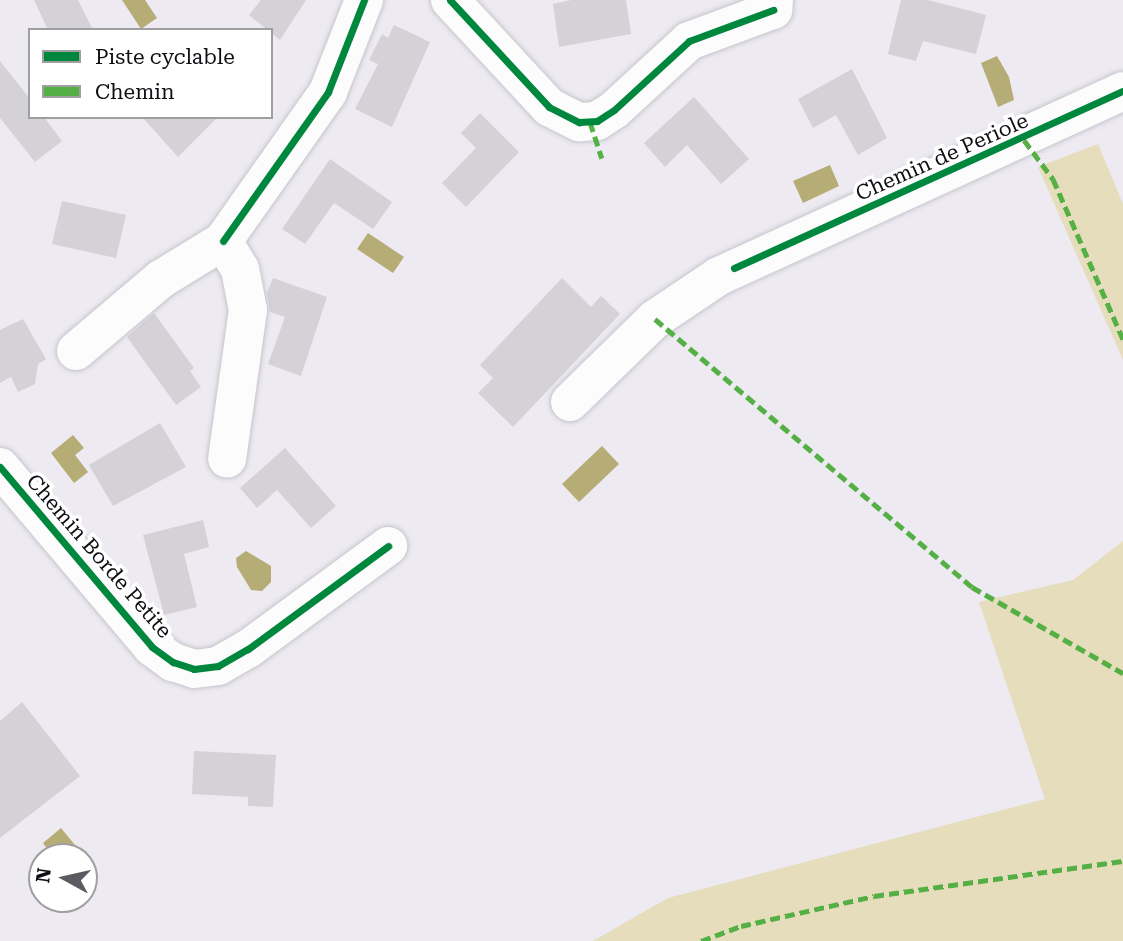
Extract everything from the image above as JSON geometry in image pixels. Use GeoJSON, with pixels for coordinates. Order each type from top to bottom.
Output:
{"type":"FeatureCollection","features":[{"type":"Feature","properties":{"kind":"street"},"geometry":{"type":"LineString","coordinates":[[76,351],[170,272],[223,241],[328,92],[364,0]]}},
{"type":"Feature","properties":{"kind":"street"},"geometry":{"type":"LineString","coordinates":[[450,0],[549,107],[565,119],[579,122],[597,121],[614,110],[689,41],[774,5]]}},
{"type":"Feature","properties":{"kind":"street","name":"Chemin de Periole"},"geometry":{"type":"LineString","coordinates":[[570,402],[655,319],[734,268],[1123,91]]}},
{"type":"Feature","properties":{"kind":"street"},"geometry":{"type":"LineString","coordinates":[[223,241],[240,270],[247,310],[227,458]]}},
{"type":"Feature","properties":{"kind":"street","name":"Chemin Borde Petite"},"geometry":{"type":"LineString","coordinates":[[0,467],[152,646],[173,663],[194,669],[218,666],[248,649],[388,546]]}},
{"type":"Feature","properties":{"kind":"shaded area"},"geometry":{"type":"Polygon","coordinates":[[[122,0],[145,0],[157,18],[140,28],[122,0]]]}},
{"type":"Feature","properties":{"kind":"shaded area"},"geometry":{"type":"Polygon","coordinates":[[[997,56],[1009,77],[1014,100],[998,107],[981,63],[997,56]]]}},
{"type":"Feature","properties":{"kind":"shaded area"},"geometry":{"type":"Polygon","coordinates":[[[1098,144],[1123,204],[1123,360],[1038,167],[1098,144]]]}},
{"type":"Feature","properties":{"kind":"shaded area"},"geometry":{"type":"Polygon","coordinates":[[[830,165],[839,186],[803,203],[793,181],[830,165]]]}},
{"type":"Feature","properties":{"kind":"shaded area"},"geometry":{"type":"Polygon","coordinates":[[[368,233],[404,257],[393,273],[357,249],[368,233]]]}},
{"type":"Feature","properties":{"kind":"shaded area"},"geometry":{"type":"Polygon","coordinates":[[[73,435],[84,448],[75,455],[88,472],[74,483],[51,453],[73,435]]]}},
{"type":"Feature","properties":{"kind":"shaded area"},"geometry":{"type":"Polygon","coordinates":[[[602,446],[619,464],[579,502],[562,484],[602,446]]]}},
{"type":"Feature","properties":{"kind":"shaded area"},"geometry":{"type":"Polygon","coordinates":[[[1123,541],[1123,941],[593,941],[668,898],[1045,799],[979,602],[1073,580],[1123,541]]]}},
{"type":"Feature","properties":{"kind":"shaded area"},"geometry":{"type":"Polygon","coordinates":[[[246,551],[271,566],[271,582],[262,591],[251,590],[237,567],[236,558],[246,551]]]}},
{"type":"Feature","properties":{"kind":"shaded area"},"geometry":{"type":"Polygon","coordinates":[[[61,828],[73,843],[43,843],[61,828]]]}},
{"type":"Feature","properties":{"kind":"building"},"geometry":{"type":"Polygon","coordinates":[[[34,0],[78,0],[92,28],[47,28],[34,0]]]}},
{"type":"Feature","properties":{"kind":"building"},"geometry":{"type":"Polygon","coordinates":[[[261,0],[306,0],[280,40],[273,34],[273,28],[265,28],[249,15],[261,0]]]}},
{"type":"Feature","properties":{"kind":"building"},"geometry":{"type":"Polygon","coordinates":[[[571,0],[626,0],[631,34],[559,47],[553,4],[571,0]]]}},
{"type":"Feature","properties":{"kind":"building"},"geometry":{"type":"Polygon","coordinates":[[[901,0],[928,0],[986,15],[976,54],[923,41],[916,61],[888,54],[901,0]]]}},
{"type":"Feature","properties":{"kind":"building"},"geometry":{"type":"Polygon","coordinates":[[[394,25],[430,42],[392,127],[355,109],[378,64],[369,60],[382,34],[388,38],[394,25]]]}},
{"type":"Feature","properties":{"kind":"building"},"geometry":{"type":"Polygon","coordinates":[[[0,61],[28,96],[28,119],[46,119],[62,141],[35,162],[0,118],[0,61]]]}},
{"type":"Feature","properties":{"kind":"building"},"geometry":{"type":"Polygon","coordinates":[[[852,69],[887,138],[858,155],[836,115],[813,128],[798,99],[852,69]]]}},
{"type":"Feature","properties":{"kind":"building"},"geometry":{"type":"Polygon","coordinates":[[[694,97],[749,159],[721,184],[687,145],[665,167],[644,143],[694,97]]]}},
{"type":"Feature","properties":{"kind":"building"},"geometry":{"type":"Polygon","coordinates":[[[480,113],[519,152],[466,207],[442,183],[476,148],[461,133],[480,113]]]}},
{"type":"Feature","properties":{"kind":"building"},"geometry":{"type":"Polygon","coordinates":[[[144,119],[216,119],[178,157],[144,119]]]}},
{"type":"Feature","properties":{"kind":"building"},"geometry":{"type":"Polygon","coordinates":[[[330,159],[392,202],[373,229],[334,203],[305,244],[282,229],[330,159]]]}},
{"type":"Feature","properties":{"kind":"building"},"geometry":{"type":"Polygon","coordinates":[[[62,201],[126,215],[116,258],[52,244],[62,201]]]}},
{"type":"Feature","properties":{"kind":"building"},"geometry":{"type":"Polygon","coordinates":[[[273,278],[327,297],[301,376],[268,364],[285,317],[270,312],[267,293],[273,278]]]}},
{"type":"Feature","properties":{"kind":"building"},"geometry":{"type":"Polygon","coordinates":[[[562,278],[591,307],[601,296],[620,314],[513,427],[478,393],[493,378],[480,365],[562,278]]]}},
{"type":"Feature","properties":{"kind":"building"},"geometry":{"type":"Polygon","coordinates":[[[154,313],[194,368],[190,371],[201,387],[176,405],[127,337],[154,313]]]}},
{"type":"Feature","properties":{"kind":"building"},"geometry":{"type":"Polygon","coordinates":[[[23,319],[46,359],[38,364],[35,384],[18,392],[11,377],[0,383],[0,330],[23,319]]]}},
{"type":"Feature","properties":{"kind":"building"},"geometry":{"type":"Polygon","coordinates":[[[160,423],[186,467],[113,506],[89,465],[160,423]]]}},
{"type":"Feature","properties":{"kind":"building"},"geometry":{"type":"Polygon","coordinates":[[[285,448],[336,506],[311,528],[277,490],[257,508],[240,488],[285,448]]]}},
{"type":"Feature","properties":{"kind":"building"},"geometry":{"type":"Polygon","coordinates":[[[203,520],[209,547],[184,554],[197,607],[164,615],[143,535],[203,520]]]}},
{"type":"Feature","properties":{"kind":"building"},"geometry":{"type":"Polygon","coordinates":[[[22,702],[80,776],[0,838],[0,721],[22,702]]]}},
{"type":"Feature","properties":{"kind":"building"},"geometry":{"type":"Polygon","coordinates":[[[194,751],[276,755],[273,807],[248,806],[248,797],[192,794],[194,751]]]}},
{"type":"Feature","properties":{"kind":"marked path"},"geometry":{"type":"LineString","coordinates":[[590,122],[602,158]]}},
{"type":"Feature","properties":{"kind":"marked path"},"geometry":{"type":"LineString","coordinates":[[1024,140],[1053,179],[1123,339]]}},
{"type":"Feature","properties":{"kind":"marked path"},"geometry":{"type":"LineString","coordinates":[[655,319],[972,587],[1123,673]]}},
{"type":"Feature","properties":{"kind":"marked path"},"geometry":{"type":"LineString","coordinates":[[701,941],[741,926],[874,896],[1123,861]]}},
{"type":"Feature","properties":{"kind":"cycle path"},"geometry":{"type":"LineString","coordinates":[[223,241],[328,92],[364,0]]}},
{"type":"Feature","properties":{"kind":"cycle path"},"geometry":{"type":"LineString","coordinates":[[450,0],[549,107],[579,122],[597,121],[614,110],[689,41],[773,10]]}},
{"type":"Feature","properties":{"kind":"cycle path"},"geometry":{"type":"LineString","coordinates":[[734,268],[1123,91]]}},
{"type":"Feature","properties":{"kind":"cycle path"},"geometry":{"type":"LineString","coordinates":[[0,467],[152,647],[173,662],[194,669],[218,666],[248,649],[388,546]]}}]}
